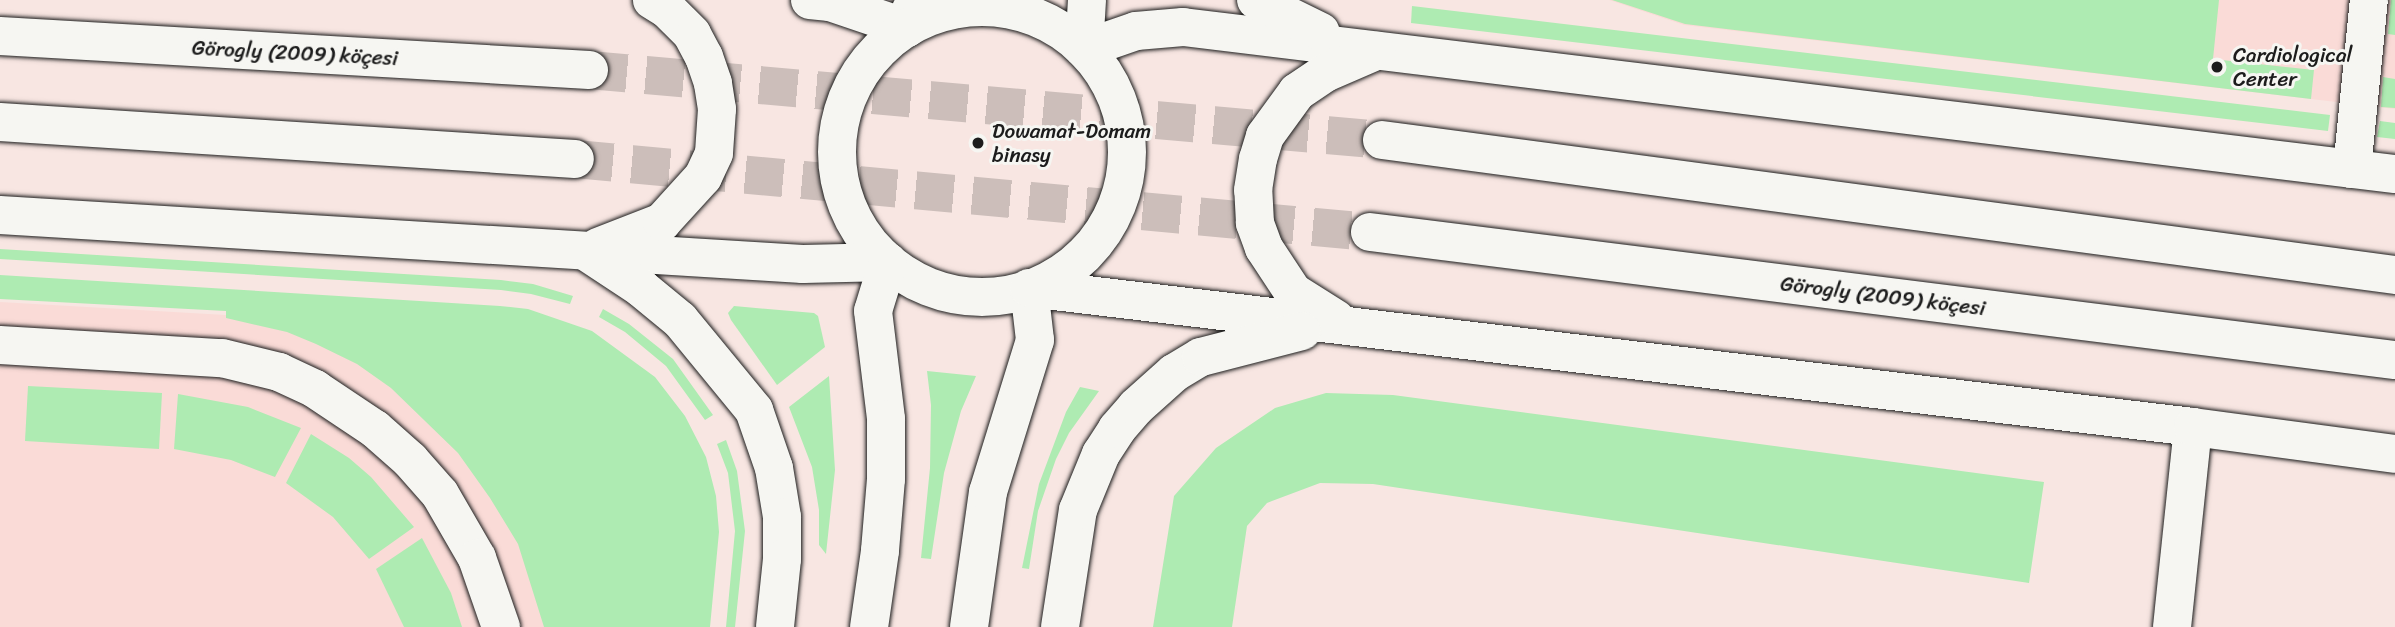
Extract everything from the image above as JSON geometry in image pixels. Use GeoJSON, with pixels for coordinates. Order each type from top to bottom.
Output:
{"type":"FeatureCollection","features":[{"type":"Feature","properties":{"kind":"main road"},"geometry":{"type":"LineString","coordinates":[[587,251],[662,222],[703,177],[714,153],[717,109],[713,83],[704,57],[692,34],[668,10],[652,0]]}},
{"type":"Feature","properties":{"kind":"main road"},"geometry":{"type":"LineString","coordinates":[[810,0],[910,14],[999,8],[1045,22],[1066,33],[1084,49],[1100,67],[1122,111],[1127,135],[1124,183],[1105,229],[1073,265],[1029,288],[1005,294],[955,294],[909,276],[888,262],[858,228],[848,207],[839,174],[837,141],[841,117],[859,75],[910,14]]}},
{"type":"Feature","properties":{"kind":"main road"},"geometry":{"type":"LineString","coordinates":[[1084,49],[1087,0]]}},
{"type":"Feature","properties":{"kind":"main road"},"geometry":{"type":"LineString","coordinates":[[1256,0],[1311,29],[1380,50]]}},
{"type":"Feature","properties":{"kind":"main road"},"geometry":{"type":"LineString","coordinates":[[2352,169],[2369,0]]}},
{"type":"Feature","properties":{"kind":"main road"},"geometry":{"type":"LineString","coordinates":[[1084,49],[1136,31],[1183,27],[2395,174]]}},
{"type":"Feature","properties":{"kind":"main road","name":"Görogly (2009) köçesi"},"geometry":{"type":"LineString","coordinates":[[0,36],[590,70]]}},
{"type":"Feature","properties":{"kind":"main road"},"geometry":{"type":"LineString","coordinates":[[1347,326],[1293,292],[1274,267],[1255,223],[1254,190],[1265,136],[1297,92],[1325,72],[1380,50]]}},
{"type":"Feature","properties":{"kind":"main road"},"geometry":{"type":"LineString","coordinates":[[0,122],[575,159]]}},
{"type":"Feature","properties":{"kind":"main road"},"geometry":{"type":"LineString","coordinates":[[1382,140],[2395,275]]}},
{"type":"Feature","properties":{"kind":"main road"},"geometry":{"type":"LineString","coordinates":[[0,215],[803,264],[888,262]]}},
{"type":"Feature","properties":{"kind":"main road","name":"Görogly (2009) köçesi"},"geometry":{"type":"LineString","coordinates":[[1370,232],[2395,360]]}},
{"type":"Feature","properties":{"kind":"main road"},"geometry":{"type":"LineString","coordinates":[[587,251],[641,288],[680,320],[735,383],[754,410],[774,468],[782,517],[782,559],[775,627]]}},
{"type":"Feature","properties":{"kind":"main road"},"geometry":{"type":"LineString","coordinates":[[869,627],[880,551],[886,478],[885,407],[873,311],[888,262]]}},
{"type":"Feature","properties":{"kind":"main road"},"geometry":{"type":"LineString","coordinates":[[1029,288],[2193,427],[2395,454]]}},
{"type":"Feature","properties":{"kind":"main road"},"geometry":{"type":"LineString","coordinates":[[968,627],[988,492],[1035,340],[1029,288]]}},
{"type":"Feature","properties":{"kind":"main road"},"geometry":{"type":"LineString","coordinates":[[1060,627],[1078,510],[1101,454],[1136,407],[1174,373],[1201,357],[1287,332],[1347,326]]}},
{"type":"Feature","properties":{"kind":"main road"},"geometry":{"type":"LineString","coordinates":[[0,345],[222,358],[279,372],[315,388],[375,429],[410,460],[440,494],[477,558],[500,627]]}},
{"type":"Feature","properties":{"kind":"main road"},"geometry":{"type":"LineString","coordinates":[[2172,627],[2193,427]]}},
{"type":"Feature","properties":{"kind":"shaded area","name":"Cardiological Center"},"geometry":{"type":"Polygon","coordinates":[[[1609,0],[2395,0],[2395,109],[1684,25],[1609,0]]]}},
{"type":"Feature","properties":{"kind":"shaded area"},"geometry":{"type":"Polygon","coordinates":[[[0,302],[468,329],[609,627],[0,627],[0,302]]]}},
{"type":"Feature","properties":{"kind":"green space","name":"Cardiological Center"},"geometry":{"type":"Polygon","coordinates":[[[1612,0],[2219,0],[2213,59],[2314,70],[2311,99],[1685,24],[1612,0]]]}},
{"type":"Feature","properties":{"kind":"green space"},"geometry":{"type":"Polygon","coordinates":[[[2391,0],[2395,0],[2395,35],[2388,34],[2391,0]]]}},
{"type":"Feature","properties":{"kind":"green space"},"geometry":{"type":"Polygon","coordinates":[[[1412,6],[2330,115],[2328,131],[1411,23],[1412,6]]]}},
{"type":"Feature","properties":{"kind":"green space"},"geometry":{"type":"Polygon","coordinates":[[[2383,77],[2395,79],[2395,108],[2381,107],[2383,77]]]}},
{"type":"Feature","properties":{"kind":"green space"},"geometry":{"type":"Polygon","coordinates":[[[2380,121],[2395,123],[2395,139],[2377,137],[2380,121]]]}},
{"type":"Feature","properties":{"kind":"green space"},"geometry":{"type":"Polygon","coordinates":[[[0,249],[501,280],[533,284],[573,296],[570,304],[501,290],[0,259],[0,249]]]}},
{"type":"Feature","properties":{"kind":"green space"},"geometry":{"type":"Polygon","coordinates":[[[0,275],[500,306],[528,309],[592,331],[655,377],[685,416],[706,457],[716,496],[719,532],[710,627],[544,627],[518,544],[490,498],[458,453],[391,388],[357,364],[287,332],[226,318],[226,311],[0,299],[0,275]]]}},
{"type":"Feature","properties":{"kind":"green space"},"geometry":{"type":"Polygon","coordinates":[[[734,306],[814,313],[818,316],[825,347],[777,385],[731,320],[728,313],[734,306]]]}},
{"type":"Feature","properties":{"kind":"green space"},"geometry":{"type":"Polygon","coordinates":[[[603,309],[629,324],[673,359],[713,415],[705,420],[666,366],[625,332],[599,317],[603,309]]]}},
{"type":"Feature","properties":{"kind":"green space"},"geometry":{"type":"Polygon","coordinates":[[[927,371],[976,376],[961,411],[944,473],[931,559],[921,558],[930,468],[931,405],[927,371]]]}},
{"type":"Feature","properties":{"kind":"green space"},"geometry":{"type":"Polygon","coordinates":[[[829,376],[835,470],[826,554],[819,545],[819,510],[812,467],[789,407],[829,376]]]}},
{"type":"Feature","properties":{"kind":"green space"},"geometry":{"type":"Polygon","coordinates":[[[28,386],[162,393],[159,449],[25,441],[28,386]]]}},
{"type":"Feature","properties":{"kind":"green space"},"geometry":{"type":"Polygon","coordinates":[[[1080,387],[1099,391],[1069,433],[1056,459],[1038,511],[1029,569],[1022,568],[1039,484],[1066,412],[1080,387]]]}},
{"type":"Feature","properties":{"kind":"green space"},"geometry":{"type":"Polygon","coordinates":[[[1326,393],[1393,395],[2044,482],[2029,583],[1373,484],[1320,483],[1267,503],[1247,526],[1232,627],[1153,627],[1174,496],[1216,448],[1275,408],[1326,393]]]}},
{"type":"Feature","properties":{"kind":"green space"},"geometry":{"type":"Polygon","coordinates":[[[178,394],[248,407],[301,428],[275,477],[231,460],[174,449],[178,394]]]}},
{"type":"Feature","properties":{"kind":"green space"},"geometry":{"type":"Polygon","coordinates":[[[311,434],[349,458],[371,477],[414,527],[369,559],[333,517],[286,483],[311,434]]]}},
{"type":"Feature","properties":{"kind":"green space"},"geometry":{"type":"Polygon","coordinates":[[[726,440],[737,471],[745,531],[735,627],[726,627],[735,531],[728,473],[717,444],[726,440]]]}},
{"type":"Feature","properties":{"kind":"green space"},"geometry":{"type":"Polygon","coordinates":[[[422,538],[451,593],[462,627],[404,627],[376,569],[422,538]]]}},
{"type":"Feature","properties":{"kind":"tunnel"},"geometry":{"type":"LineString","coordinates":[[589,70],[1382,140]]}},
{"type":"Feature","properties":{"kind":"tunnel"},"geometry":{"type":"LineString","coordinates":[[575,159],[1370,232]]}},
{"type":"Feature","properties":{"kind":"place","name":"Cardiological Center"},"geometry":{"type":"Point","coordinates":[2217,67]}},
{"type":"Feature","properties":{"kind":"place","name":"Dowamat-Domam binasy"},"geometry":{"type":"Point","coordinates":[978,143]}}]}
